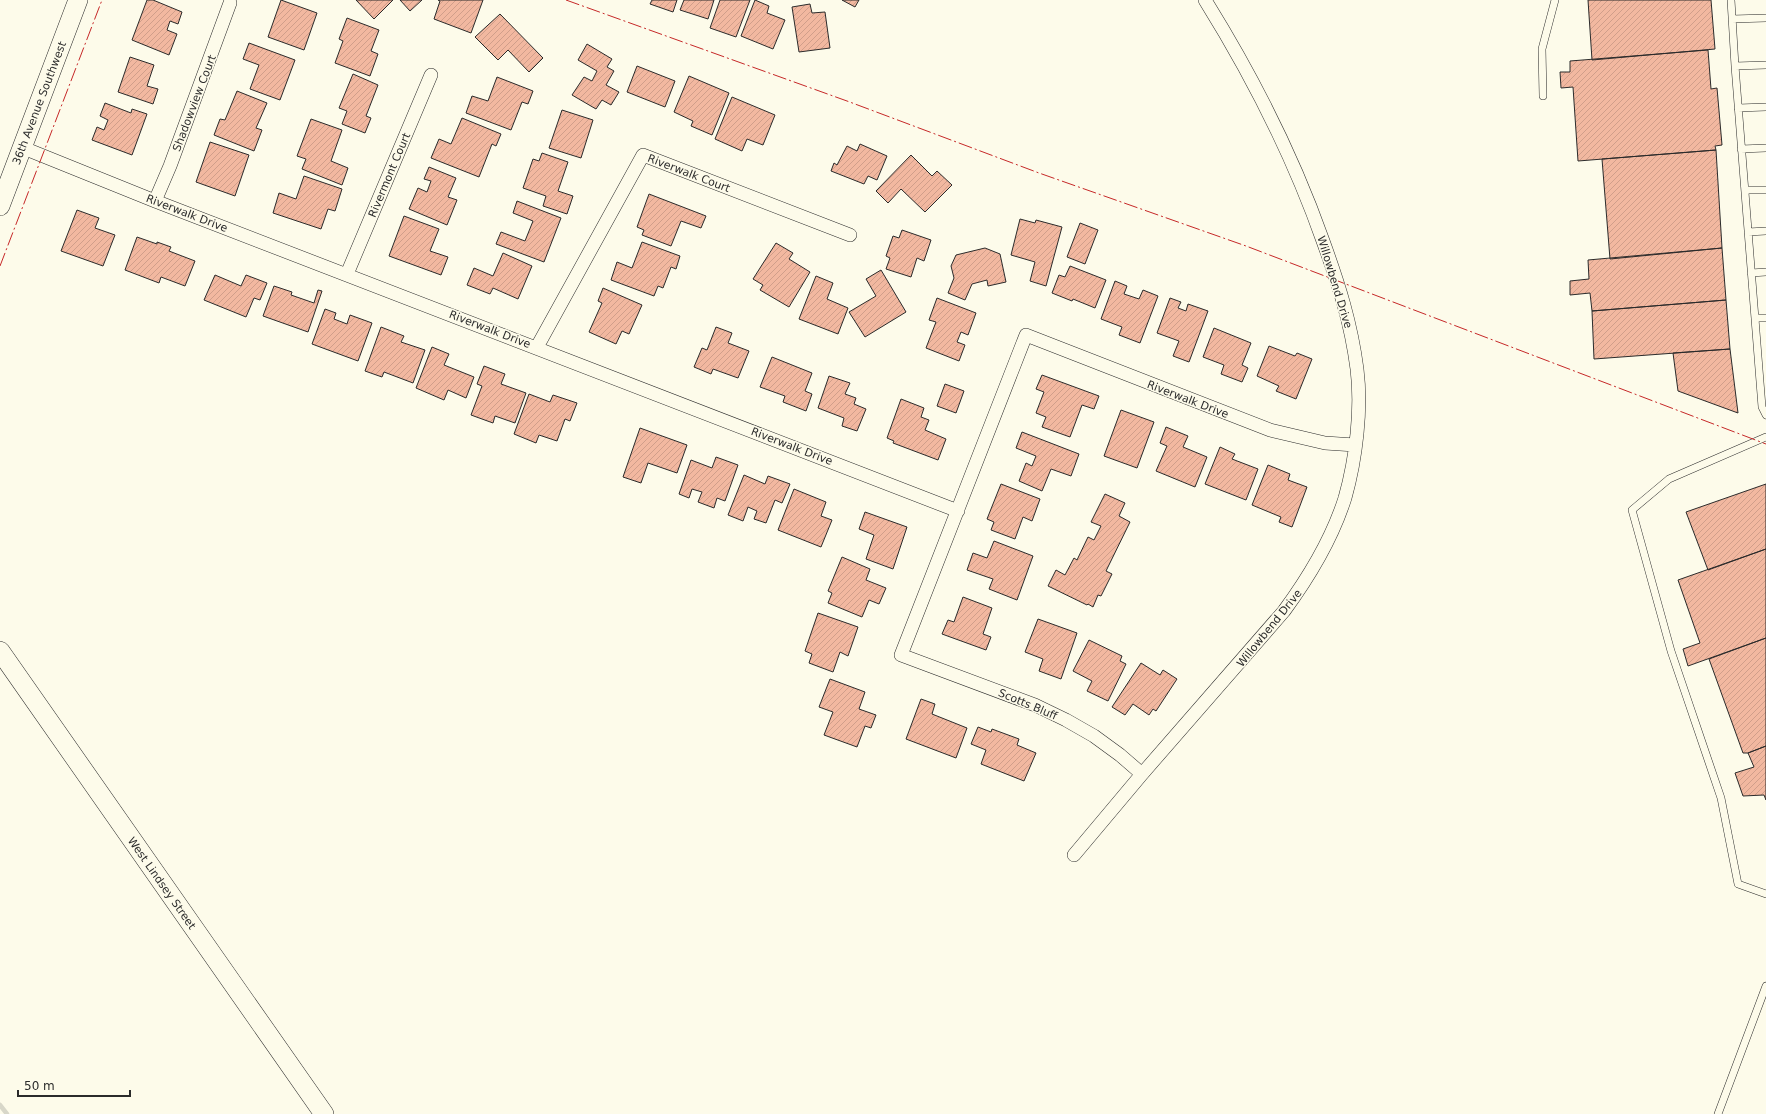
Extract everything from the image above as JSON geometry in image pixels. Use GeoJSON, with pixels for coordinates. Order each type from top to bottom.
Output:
{"type":"FeatureCollection","features":[{"type":"Feature","properties":{"kind":"main road","name":"36th Avenue Southwest"},"geometry":{"type":"LineString","coordinates":[[0,206],[21,147],[78,0]]}},
{"type":"Feature","properties":{"kind":"main road","name":"West Lindsey Street"},"geometry":{"type":"LineString","coordinates":[[0,651],[324,1114]]}},
{"type":"Feature","properties":{"kind":"street","name":"Willowbend Drive"},"geometry":{"type":"LineString","coordinates":[[1074,855],[1142,774],[1284,612],[1304,584],[1322,552],[1344,498],[1352,467],[1358,407],[1357,371],[1347,312],[1335,273],[1312,210],[1287,150],[1258,92],[1206,0]]}},
{"type":"Feature","properties":{"kind":"street","name":"Shadowview Court"},"geometry":{"type":"LineString","coordinates":[[155,201],[173,158],[230,4]]}},
{"type":"Feature","properties":{"kind":"street","name":"Rivermont Court"},"geometry":{"type":"LineString","coordinates":[[347,274],[431,75]]}},
{"type":"Feature","properties":{"kind":"street","name":"Riverwalk Drive"},"geometry":{"type":"LineString","coordinates":[[21,147],[155,201],[537,347],[958,511],[1026,335],[1270,430],[1319,442],[1355,445]]}},
{"type":"Feature","properties":{"kind":"street","name":"Riverwalk Court"},"geometry":{"type":"LineString","coordinates":[[537,347],[643,155],[850,235]]}},
{"type":"Feature","properties":{"kind":"street","name":"Scotts Bluff"},"geometry":{"type":"LineString","coordinates":[[958,511],[901,655],[1035,705],[1066,720],[1099,740],[1142,774]]}},
{"type":"Feature","properties":{"kind":"lane"},"geometry":{"type":"LineString","coordinates":[[1543,96],[1542,49],[1555,0]]}},
{"type":"Feature","properties":{"kind":"lane"},"geometry":{"type":"LineString","coordinates":[[1731,0],[1751,273],[1755,318],[1762,363],[1762,407],[1766,415]]}},
{"type":"Feature","properties":{"kind":"lane"},"geometry":{"type":"LineString","coordinates":[[1732,19],[1766,18]]}},
{"type":"Feature","properties":{"kind":"lane"},"geometry":{"type":"LineString","coordinates":[[1735,66],[1766,65]]}},
{"type":"Feature","properties":{"kind":"lane"},"geometry":{"type":"LineString","coordinates":[[1738,108],[1766,107]]}},
{"type":"Feature","properties":{"kind":"lane"},"geometry":{"type":"LineString","coordinates":[[1741,149],[1766,148]]}},
{"type":"Feature","properties":{"kind":"lane"},"geometry":{"type":"LineString","coordinates":[[1745,190],[1766,190]]}},
{"type":"Feature","properties":{"kind":"lane"},"geometry":{"type":"LineString","coordinates":[[1748,232],[1766,231]]}},
{"type":"Feature","properties":{"kind":"lane"},"geometry":{"type":"LineString","coordinates":[[1751,273],[1766,272]]}},
{"type":"Feature","properties":{"kind":"lane"},"geometry":{"type":"LineString","coordinates":[[1755,318],[1766,318]]}},
{"type":"Feature","properties":{"kind":"lane"},"geometry":{"type":"LineString","coordinates":[[1766,437],[1669,479],[1632,510],[1671,652],[1721,798],[1738,884],[1766,894]]}},
{"type":"Feature","properties":{"kind":"lane"},"geometry":{"type":"LineString","coordinates":[[1718,1114],[1766,986]]}},
{"type":"Feature","properties":{"kind":"building"},"geometry":{"type":"Polygon","coordinates":[[[147,0],[153,0],[182,12],[178,24],[170,21],[167,30],[177,34],[169,55],[132,40],[147,0]]]}},
{"type":"Feature","properties":{"kind":"building"},"geometry":{"type":"Polygon","coordinates":[[[281,0],[317,13],[304,50],[268,37],[281,0]]]}},
{"type":"Feature","properties":{"kind":"building"},"geometry":{"type":"Polygon","coordinates":[[[356,0],[393,0],[374,19],[356,0]]]}},
{"type":"Feature","properties":{"kind":"building"},"geometry":{"type":"Polygon","coordinates":[[[400,0],[422,0],[410,11],[400,0]]]}},
{"type":"Feature","properties":{"kind":"building"},"geometry":{"type":"Polygon","coordinates":[[[438,0],[483,0],[471,33],[434,19],[440,1],[438,0]]]}},
{"type":"Feature","properties":{"kind":"building"},"geometry":{"type":"Polygon","coordinates":[[[652,0],[677,0],[673,12],[650,4],[652,0]]]}},
{"type":"Feature","properties":{"kind":"building"},"geometry":{"type":"Polygon","coordinates":[[[684,0],[714,0],[708,19],[680,10],[684,0]]]}},
{"type":"Feature","properties":{"kind":"building"},"geometry":{"type":"Polygon","coordinates":[[[720,0],[750,0],[736,37],[710,28],[720,0]]]}},
{"type":"Feature","properties":{"kind":"building"},"geometry":{"type":"Polygon","coordinates":[[[755,0],[769,6],[767,13],[785,20],[773,49],[741,36],[755,0]]]}},
{"type":"Feature","properties":{"kind":"building"},"geometry":{"type":"Polygon","coordinates":[[[842,0],[859,0],[855,7],[842,0]]]}},
{"type":"Feature","properties":{"kind":"building"},"geometry":{"type":"Polygon","coordinates":[[[1588,0],[1711,0],[1715,49],[1592,60],[1588,0]]]}},
{"type":"Feature","properties":{"kind":"building"},"geometry":{"type":"Polygon","coordinates":[[[810,4],[812,13],[825,12],[830,48],[799,52],[792,7],[810,4]]]}},
{"type":"Feature","properties":{"kind":"building"},"geometry":{"type":"Polygon","coordinates":[[[500,14],[543,58],[529,72],[508,50],[498,60],[475,37],[500,14]]]}},
{"type":"Feature","properties":{"kind":"building"},"geometry":{"type":"Polygon","coordinates":[[[347,18],[379,30],[371,51],[378,54],[370,76],[335,63],[343,41],[339,39],[347,18]]]}},
{"type":"Feature","properties":{"kind":"building"},"geometry":{"type":"Polygon","coordinates":[[[249,43],[295,60],[280,100],[250,89],[259,65],[243,59],[249,43]]]}},
{"type":"Feature","properties":{"kind":"building"},"geometry":{"type":"Polygon","coordinates":[[[587,44],[612,59],[607,67],[614,71],[606,85],[619,92],[611,105],[602,100],[596,109],[572,95],[584,77],[592,81],[597,71],[578,60],[587,44]]]}},
{"type":"Feature","properties":{"kind":"building"},"geometry":{"type":"Polygon","coordinates":[[[1708,50],[1711,89],[1717,88],[1722,145],[1715,146],[1716,150],[1578,161],[1573,87],[1561,88],[1560,72],[1570,72],[1570,61],[1708,50]]]}},
{"type":"Feature","properties":{"kind":"building"},"geometry":{"type":"Polygon","coordinates":[[[130,57],[154,65],[147,86],[158,89],[153,104],[118,92],[130,57]]]}},
{"type":"Feature","properties":{"kind":"building"},"geometry":{"type":"Polygon","coordinates":[[[637,66],[675,81],[665,107],[627,92],[637,66]]]}},
{"type":"Feature","properties":{"kind":"building"},"geometry":{"type":"Polygon","coordinates":[[[353,74],[378,85],[366,116],[371,118],[365,133],[342,124],[347,111],[339,108],[353,74]]]}},
{"type":"Feature","properties":{"kind":"building"},"geometry":{"type":"Polygon","coordinates":[[[689,76],[729,93],[712,135],[691,126],[693,121],[674,112],[689,76]]]}},
{"type":"Feature","properties":{"kind":"building"},"geometry":{"type":"Polygon","coordinates":[[[497,77],[533,91],[528,104],[522,102],[511,130],[466,113],[472,96],[488,101],[497,77]]]}},
{"type":"Feature","properties":{"kind":"building"},"geometry":{"type":"Polygon","coordinates":[[[237,91],[267,103],[256,128],[262,130],[254,151],[214,135],[220,119],[225,120],[237,91]]]}},
{"type":"Feature","properties":{"kind":"building"},"geometry":{"type":"Polygon","coordinates":[[[732,97],[775,115],[763,145],[747,139],[742,151],[715,139],[732,97]]]}},
{"type":"Feature","properties":{"kind":"building"},"geometry":{"type":"Polygon","coordinates":[[[105,103],[131,113],[132,109],[147,114],[132,155],[92,140],[97,127],[104,130],[108,120],[100,116],[105,103]]]}},
{"type":"Feature","properties":{"kind":"building"},"geometry":{"type":"Polygon","coordinates":[[[562,110],[593,120],[581,158],[549,148],[562,110]]]}},
{"type":"Feature","properties":{"kind":"building"},"geometry":{"type":"Polygon","coordinates":[[[462,118],[501,134],[496,146],[492,144],[479,177],[431,158],[439,139],[451,144],[462,118]]]}},
{"type":"Feature","properties":{"kind":"building"},"geometry":{"type":"Polygon","coordinates":[[[311,119],[342,130],[331,161],[348,168],[342,185],[302,169],[306,159],[297,156],[311,119]]]}},
{"type":"Feature","properties":{"kind":"building"},"geometry":{"type":"Polygon","coordinates":[[[210,142],[249,155],[235,196],[196,182],[210,142]]]}},
{"type":"Feature","properties":{"kind":"building"},"geometry":{"type":"Polygon","coordinates":[[[860,144],[887,156],[877,180],[868,176],[864,184],[831,171],[834,163],[837,165],[847,146],[857,151],[860,144]]]}},
{"type":"Feature","properties":{"kind":"building"},"geometry":{"type":"Polygon","coordinates":[[[1716,150],[1722,248],[1610,259],[1602,159],[1716,150]]]}},
{"type":"Feature","properties":{"kind":"building"},"geometry":{"type":"Polygon","coordinates":[[[542,153],[568,162],[558,191],[573,196],[567,214],[543,206],[546,196],[523,188],[533,159],[539,161],[542,153]]]}},
{"type":"Feature","properties":{"kind":"building"},"geometry":{"type":"Polygon","coordinates":[[[911,155],[932,176],[937,171],[952,185],[925,212],[901,189],[888,203],[876,191],[911,155]]]}},
{"type":"Feature","properties":{"kind":"building"},"geometry":{"type":"Polygon","coordinates":[[[429,167],[456,178],[448,197],[457,200],[447,225],[409,209],[418,188],[427,192],[431,181],[424,179],[429,167]]]}},
{"type":"Feature","properties":{"kind":"building"},"geometry":{"type":"Polygon","coordinates":[[[304,176],[342,189],[335,211],[328,209],[321,229],[273,213],[279,193],[296,199],[304,176]]]}},
{"type":"Feature","properties":{"kind":"building"},"geometry":{"type":"Polygon","coordinates":[[[649,194],[706,216],[701,228],[681,221],[671,246],[642,235],[644,230],[637,227],[649,194]]]}},
{"type":"Feature","properties":{"kind":"building"},"geometry":{"type":"Polygon","coordinates":[[[517,201],[561,218],[544,262],[496,244],[501,232],[525,241],[533,221],[513,213],[517,201]]]}},
{"type":"Feature","properties":{"kind":"building"},"geometry":{"type":"Polygon","coordinates":[[[77,210],[99,218],[95,228],[115,235],[103,266],[61,251],[77,210]]]}},
{"type":"Feature","properties":{"kind":"building"},"geometry":{"type":"Polygon","coordinates":[[[404,216],[439,229],[430,251],[448,257],[441,275],[389,256],[404,216]]]}},
{"type":"Feature","properties":{"kind":"building"},"geometry":{"type":"Polygon","coordinates":[[[1020,219],[1035,223],[1036,220],[1062,227],[1046,286],[1030,281],[1035,262],[1011,255],[1020,219]]]}},
{"type":"Feature","properties":{"kind":"building"},"geometry":{"type":"Polygon","coordinates":[[[1080,223],[1098,230],[1085,264],[1067,257],[1080,223]]]}},
{"type":"Feature","properties":{"kind":"building"},"geometry":{"type":"Polygon","coordinates":[[[902,230],[931,240],[924,261],[917,258],[911,277],[886,269],[890,258],[886,256],[893,236],[899,238],[902,230]]]}},
{"type":"Feature","properties":{"kind":"building"},"geometry":{"type":"Polygon","coordinates":[[[137,237],[171,247],[169,251],[195,261],[185,286],[161,277],[159,283],[125,270],[137,237]]]}},
{"type":"Feature","properties":{"kind":"building"},"geometry":{"type":"Polygon","coordinates":[[[642,242],[680,256],[676,269],[671,267],[663,288],[658,286],[654,296],[611,280],[617,262],[632,268],[642,242]]]}},
{"type":"Feature","properties":{"kind":"building"},"geometry":{"type":"Polygon","coordinates":[[[776,243],[793,253],[789,259],[810,272],[789,307],[760,290],[763,285],[753,279],[776,243]]]}},
{"type":"Feature","properties":{"kind":"building"},"geometry":{"type":"Polygon","coordinates":[[[985,248],[1000,254],[1006,282],[988,286],[987,280],[972,284],[965,300],[948,293],[954,278],[951,266],[956,255],[985,248]]]}},
{"type":"Feature","properties":{"kind":"building"},"geometry":{"type":"Polygon","coordinates":[[[1722,248],[1726,300],[1592,311],[1590,293],[1570,295],[1570,281],[1589,279],[1588,260],[1722,248]]]}},
{"type":"Feature","properties":{"kind":"building"},"geometry":{"type":"Polygon","coordinates":[[[503,253],[532,266],[518,299],[493,288],[490,294],[467,285],[474,268],[493,276],[503,253]]]}},
{"type":"Feature","properties":{"kind":"building"},"geometry":{"type":"Polygon","coordinates":[[[1070,266],[1106,280],[1095,308],[1073,299],[1072,301],[1052,293],[1059,275],[1065,277],[1070,266]]]}},
{"type":"Feature","properties":{"kind":"building"},"geometry":{"type":"Polygon","coordinates":[[[881,270],[906,312],[865,337],[849,312],[876,296],[866,279],[881,270]]]}},
{"type":"Feature","properties":{"kind":"building"},"geometry":{"type":"Polygon","coordinates":[[[215,275],[241,286],[246,275],[267,283],[260,300],[254,298],[246,317],[204,300],[215,275]]]}},
{"type":"Feature","properties":{"kind":"building"},"geometry":{"type":"Polygon","coordinates":[[[816,276],[833,283],[827,299],[848,308],[838,334],[799,319],[816,276]]]}},
{"type":"Feature","properties":{"kind":"building"},"geometry":{"type":"Polygon","coordinates":[[[1115,281],[1127,286],[1124,294],[1139,299],[1143,290],[1158,296],[1140,343],[1119,335],[1122,327],[1101,319],[1115,281]]]}},
{"type":"Feature","properties":{"kind":"building"},"geometry":{"type":"Polygon","coordinates":[[[274,286],[292,292],[291,295],[314,303],[318,290],[322,291],[308,332],[263,316],[274,286]]]}},
{"type":"Feature","properties":{"kind":"building"},"geometry":{"type":"Polygon","coordinates":[[[603,288],[642,305],[629,334],[622,331],[616,344],[589,332],[602,303],[598,301],[603,288]]]}},
{"type":"Feature","properties":{"kind":"building"},"geometry":{"type":"Polygon","coordinates":[[[937,298],[976,313],[968,335],[961,332],[957,342],[965,345],[959,361],[926,348],[936,322],[929,320],[937,298]]]}},
{"type":"Feature","properties":{"kind":"building"},"geometry":{"type":"Polygon","coordinates":[[[1170,298],[1181,302],[1178,308],[1186,311],[1188,304],[1208,311],[1189,362],[1173,356],[1179,341],[1157,333],[1170,298]]]}},
{"type":"Feature","properties":{"kind":"building"},"geometry":{"type":"Polygon","coordinates":[[[1726,300],[1730,349],[1594,359],[1592,311],[1726,300]]]}},
{"type":"Feature","properties":{"kind":"building"},"geometry":{"type":"Polygon","coordinates":[[[325,309],[336,313],[334,319],[347,324],[350,315],[372,323],[358,361],[312,344],[325,309]]]}},
{"type":"Feature","properties":{"kind":"building"},"geometry":{"type":"Polygon","coordinates":[[[381,327],[404,336],[401,342],[425,350],[413,383],[384,372],[382,377],[365,371],[381,327]]]}},
{"type":"Feature","properties":{"kind":"building"},"geometry":{"type":"Polygon","coordinates":[[[716,327],[732,333],[728,343],[749,351],[738,378],[713,369],[711,374],[694,367],[702,348],[707,350],[716,327]]]}},
{"type":"Feature","properties":{"kind":"building"},"geometry":{"type":"Polygon","coordinates":[[[1214,328],[1251,343],[1242,365],[1248,368],[1242,382],[1221,374],[1224,365],[1203,357],[1214,328]]]}},
{"type":"Feature","properties":{"kind":"building"},"geometry":{"type":"Polygon","coordinates":[[[1269,346],[1295,356],[1297,353],[1312,359],[1296,399],[1276,391],[1279,386],[1257,376],[1269,346]]]}},
{"type":"Feature","properties":{"kind":"building"},"geometry":{"type":"Polygon","coordinates":[[[432,347],[449,354],[444,365],[474,377],[466,398],[448,390],[444,400],[416,388],[432,347]]]}},
{"type":"Feature","properties":{"kind":"building"},"geometry":{"type":"Polygon","coordinates":[[[1730,349],[1738,413],[1678,391],[1673,353],[1730,349]]]}},
{"type":"Feature","properties":{"kind":"building"},"geometry":{"type":"Polygon","coordinates":[[[772,357],[812,373],[805,391],[812,394],[806,411],[783,402],[785,396],[760,387],[772,357]]]}},
{"type":"Feature","properties":{"kind":"building"},"geometry":{"type":"Polygon","coordinates":[[[484,366],[505,374],[501,384],[526,393],[515,423],[495,416],[493,423],[471,415],[482,386],[477,384],[484,366]]]}},
{"type":"Feature","properties":{"kind":"building"},"geometry":{"type":"Polygon","coordinates":[[[1042,375],[1099,396],[1094,409],[1082,405],[1070,437],[1042,427],[1046,417],[1036,413],[1044,392],[1036,389],[1042,375]]]}},
{"type":"Feature","properties":{"kind":"building"},"geometry":{"type":"Polygon","coordinates":[[[829,376],[850,383],[845,394],[856,398],[854,404],[866,409],[857,431],[842,426],[844,418],[818,408],[829,376]]]}},
{"type":"Feature","properties":{"kind":"building"},"geometry":{"type":"Polygon","coordinates":[[[945,384],[964,391],[956,413],[937,406],[945,384]]]}},
{"type":"Feature","properties":{"kind":"building"},"geometry":{"type":"Polygon","coordinates":[[[529,394],[550,402],[553,395],[577,403],[570,421],[565,419],[557,441],[539,435],[536,443],[514,434],[529,394]]]}},
{"type":"Feature","properties":{"kind":"building"},"geometry":{"type":"Polygon","coordinates":[[[901,399],[924,408],[921,417],[929,420],[925,430],[946,439],[938,460],[893,443],[894,441],[887,438],[901,399]]]}},
{"type":"Feature","properties":{"kind":"building"},"geometry":{"type":"Polygon","coordinates":[[[1121,410],[1154,422],[1137,468],[1104,456],[1121,410]]]}},
{"type":"Feature","properties":{"kind":"building"},"geometry":{"type":"Polygon","coordinates":[[[1166,427],[1188,436],[1183,447],[1207,457],[1195,487],[1156,471],[1167,446],[1160,443],[1166,427]]]}},
{"type":"Feature","properties":{"kind":"building"},"geometry":{"type":"Polygon","coordinates":[[[640,428],[687,445],[677,473],[648,463],[641,483],[623,477],[640,428]]]}},
{"type":"Feature","properties":{"kind":"building"},"geometry":{"type":"Polygon","coordinates":[[[1022,432],[1079,454],[1071,476],[1051,469],[1042,491],[1019,481],[1026,463],[1032,466],[1036,456],[1016,448],[1022,432]]]}},
{"type":"Feature","properties":{"kind":"building"},"geometry":{"type":"Polygon","coordinates":[[[1220,447],[1235,454],[1232,459],[1258,469],[1246,500],[1205,484],[1220,447]]]}},
{"type":"Feature","properties":{"kind":"building"},"geometry":{"type":"Polygon","coordinates":[[[716,457],[738,465],[725,501],[717,498],[714,508],[698,502],[702,492],[692,489],[689,498],[679,494],[691,460],[712,468],[716,457]]]}},
{"type":"Feature","properties":{"kind":"building"},"geometry":{"type":"Polygon","coordinates":[[[1268,465],[1290,474],[1288,480],[1307,487],[1292,527],[1279,522],[1281,517],[1252,505],[1268,465]]]}},
{"type":"Feature","properties":{"kind":"building"},"geometry":{"type":"Polygon","coordinates":[[[744,475],[765,484],[768,476],[790,484],[782,503],[775,500],[766,523],[754,519],[757,511],[748,507],[743,521],[728,515],[744,475]]]}},
{"type":"Feature","properties":{"kind":"building"},"geometry":{"type":"Polygon","coordinates":[[[1001,484],[1040,499],[1032,521],[1023,517],[1015,539],[991,530],[994,522],[987,519],[1001,484]]]}},
{"type":"Feature","properties":{"kind":"building"},"geometry":{"type":"Polygon","coordinates":[[[1766,484],[1766,549],[1708,570],[1686,512],[1766,484]]]}},
{"type":"Feature","properties":{"kind":"building"},"geometry":{"type":"Polygon","coordinates":[[[794,489],[826,502],[821,516],[832,520],[821,547],[778,530],[794,489]]]}},
{"type":"Feature","properties":{"kind":"building"},"geometry":{"type":"Polygon","coordinates":[[[1105,494],[1125,503],[1119,516],[1130,522],[1106,571],[1112,574],[1101,596],[1098,595],[1093,607],[1048,586],[1056,570],[1065,575],[1074,558],[1077,560],[1088,537],[1094,540],[1101,526],[1091,522],[1105,494]]]}},
{"type":"Feature","properties":{"kind":"building"},"geometry":{"type":"Polygon","coordinates":[[[865,512],[907,527],[893,569],[866,559],[874,535],[859,529],[865,512]]]}},
{"type":"Feature","properties":{"kind":"building"},"geometry":{"type":"Polygon","coordinates":[[[994,541],[1033,556],[1017,600],[989,589],[993,579],[967,570],[973,553],[987,558],[994,541]]]}},
{"type":"Feature","properties":{"kind":"building"},"geometry":{"type":"Polygon","coordinates":[[[1766,549],[1766,638],[1688,666],[1683,649],[1700,643],[1678,580],[1766,549]]]}},
{"type":"Feature","properties":{"kind":"building"},"geometry":{"type":"Polygon","coordinates":[[[842,557],[870,569],[866,580],[886,588],[879,604],[869,600],[862,617],[828,603],[832,593],[828,591],[842,557]]]}},
{"type":"Feature","properties":{"kind":"building"},"geometry":{"type":"Polygon","coordinates":[[[963,597],[992,608],[983,634],[991,637],[986,650],[942,634],[948,620],[954,622],[963,597]]]}},
{"type":"Feature","properties":{"kind":"building"},"geometry":{"type":"Polygon","coordinates":[[[818,613],[858,627],[848,656],[840,652],[833,672],[809,663],[812,654],[805,651],[818,613]]]}},
{"type":"Feature","properties":{"kind":"building"},"geometry":{"type":"Polygon","coordinates":[[[1038,619],[1077,633],[1061,679],[1039,671],[1043,659],[1025,652],[1038,619]]]}},
{"type":"Feature","properties":{"kind":"building"},"geometry":{"type":"Polygon","coordinates":[[[1766,638],[1766,746],[1748,753],[1743,753],[1709,659],[1766,638]]]}},
{"type":"Feature","properties":{"kind":"building"},"geometry":{"type":"Polygon","coordinates":[[[1089,640],[1122,656],[1120,661],[1126,664],[1108,701],[1087,691],[1092,681],[1073,671],[1089,640]]]}},
{"type":"Feature","properties":{"kind":"building"},"geometry":{"type":"Polygon","coordinates":[[[1141,663],[1160,675],[1163,670],[1177,679],[1156,711],[1153,709],[1149,715],[1133,704],[1125,715],[1112,707],[1141,663]]]}},
{"type":"Feature","properties":{"kind":"building"},"geometry":{"type":"Polygon","coordinates":[[[830,679],[865,692],[859,709],[876,715],[871,728],[865,726],[857,747],[824,735],[833,712],[819,707],[830,679]]]}},
{"type":"Feature","properties":{"kind":"building"},"geometry":{"type":"Polygon","coordinates":[[[921,699],[935,704],[932,714],[967,728],[956,758],[906,739],[921,699]]]}},
{"type":"Feature","properties":{"kind":"building"},"geometry":{"type":"Polygon","coordinates":[[[978,727],[991,732],[992,729],[1019,739],[1017,745],[1036,753],[1024,781],[981,764],[986,750],[971,744],[978,727]]]}},
{"type":"Feature","properties":{"kind":"building"},"geometry":{"type":"Polygon","coordinates":[[[1766,746],[1766,800],[1764,795],[1743,796],[1735,773],[1754,767],[1748,753],[1766,746]]]}},
{"type":"Feature","properties":{"kind":"waterway"},"geometry":{"type":"LineString","coordinates":[[0,1105],[7,1114]]}},
{"type":"Feature","properties":{"kind":"power"},"geometry":{"type":"LineString","coordinates":[[0,266],[102,0]]}},
{"type":"Feature","properties":{"kind":"power"},"geometry":{"type":"LineString","coordinates":[[566,0],[847,101],[1039,173],[1246,246],[1766,444]]}}]}
